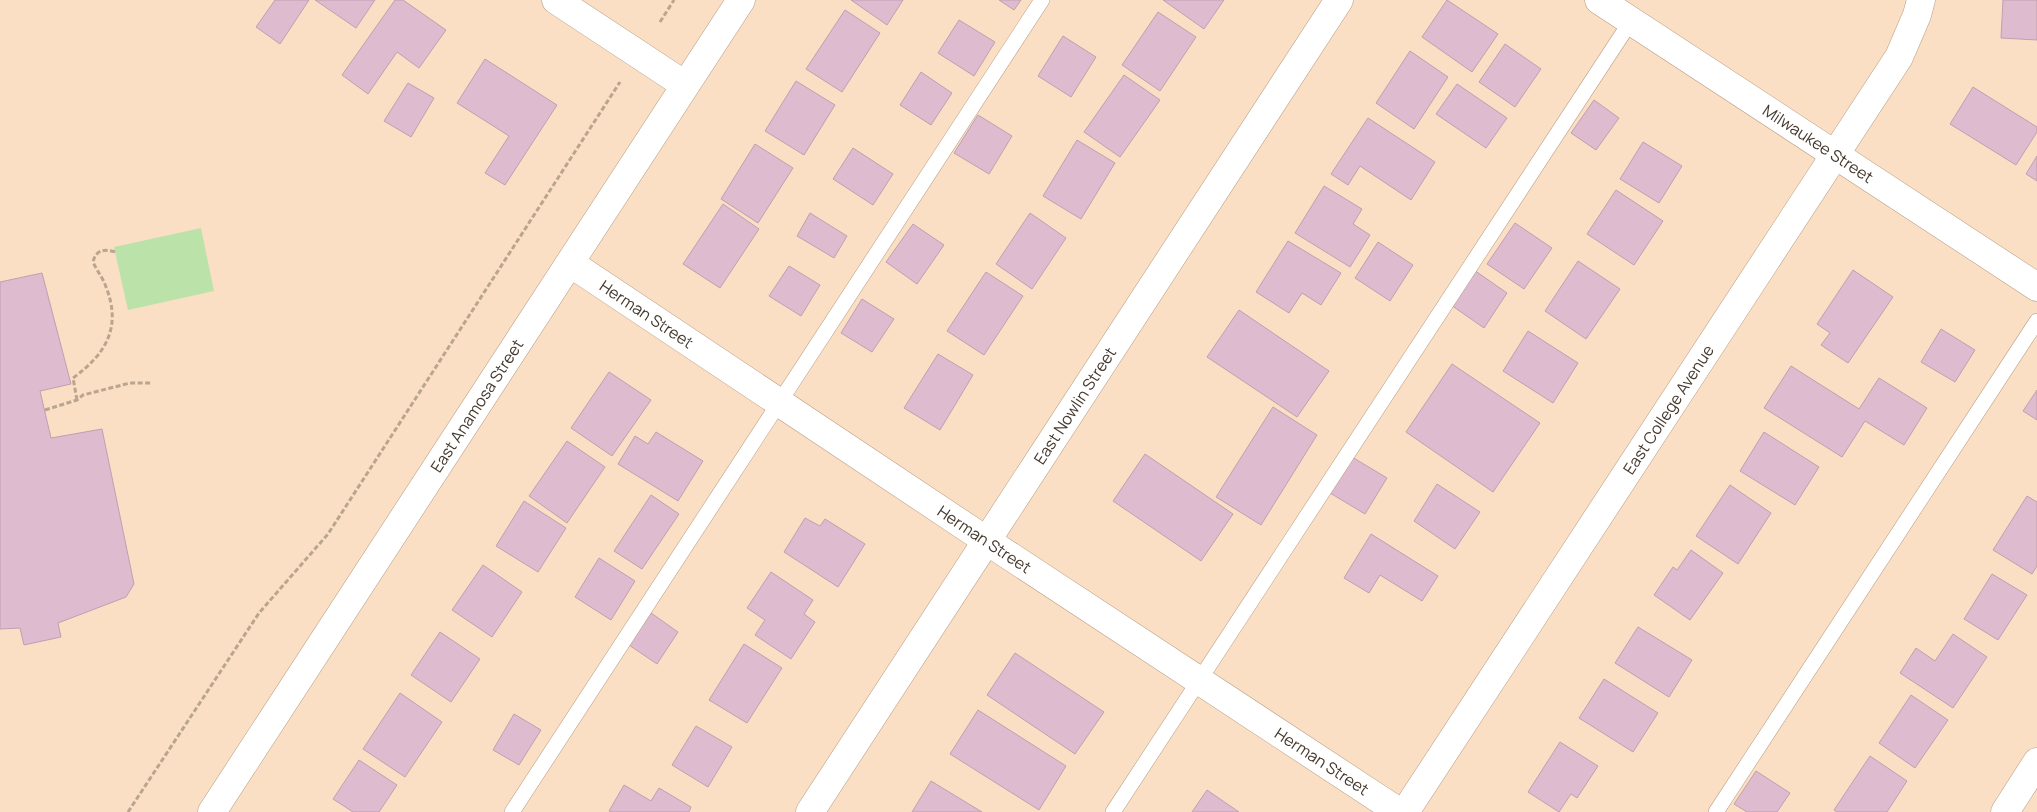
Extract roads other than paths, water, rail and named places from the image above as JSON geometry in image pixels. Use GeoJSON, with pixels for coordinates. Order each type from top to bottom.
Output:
{"type":"FeatureCollection","features":[{"type":"Feature","properties":{"kind":"street"},"geometry":{"type":"LineString","coordinates":[[556,0],[685,86]]}},
{"type":"Feature","properties":{"kind":"street","name":"East Anamosa Street"},"geometry":{"type":"LineString","coordinates":[[212,812],[741,0]]}},
{"type":"Feature","properties":{"kind":"street","name":"East Nowlin Street"},"geometry":{"type":"LineString","coordinates":[[810,812],[1339,0]]}},
{"type":"Feature","properties":{"kind":"street","name":"Milwaukee Street"},"geometry":{"type":"LineString","coordinates":[[1600,0],[2037,287]]}},
{"type":"Feature","properties":{"kind":"street","name":"East College Avenue"},"geometry":{"type":"LineString","coordinates":[[1405,812],[1899,57],[1917,15],[1921,0]]}},
{"type":"Feature","properties":{"kind":"street","name":"Herman Street"},"geometry":{"type":"LineString","coordinates":[[570,263],[987,541],[1399,812]]}},
{"type":"Feature","properties":{"kind":"street"},"geometry":{"type":"LineString","coordinates":[[2005,812],[2037,762]]}},
{"type":"Feature","properties":{"kind":"lane"},"geometry":{"type":"LineString","coordinates":[[512,812],[1042,0]]}},
{"type":"Feature","properties":{"kind":"lane"},"geometry":{"type":"LineString","coordinates":[[1113,812],[1631,21]]}},
{"type":"Feature","properties":{"kind":"lane"},"geometry":{"type":"LineString","coordinates":[[1716,812],[2037,321]]}}]}
